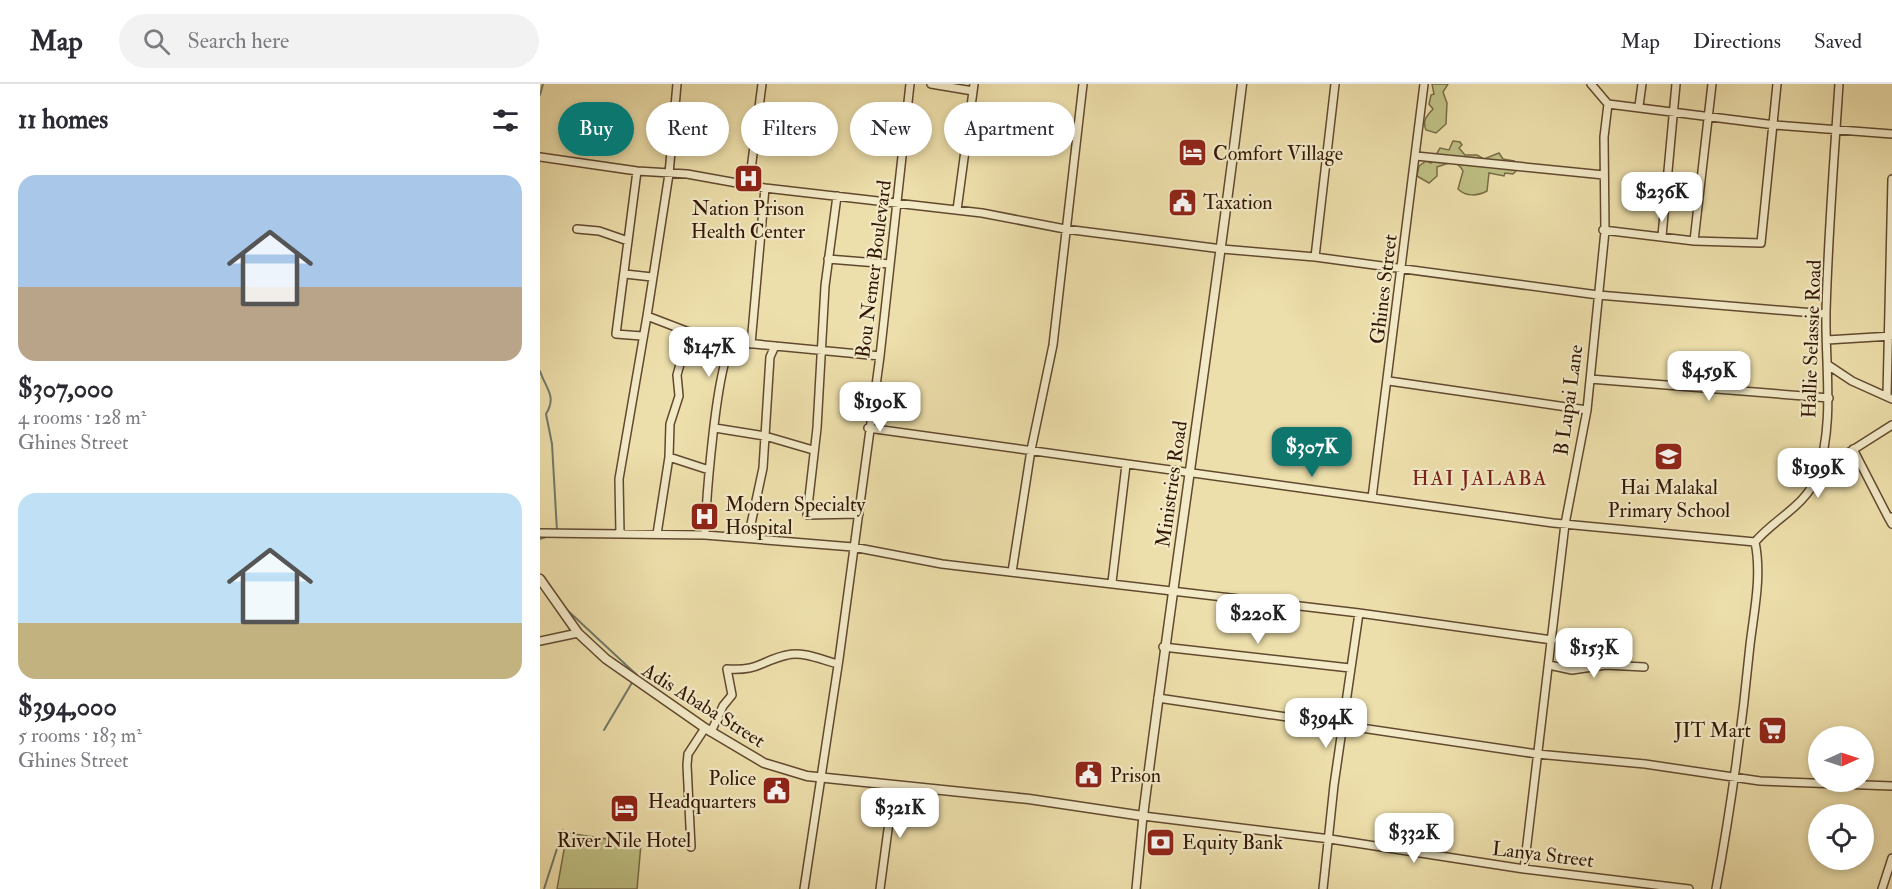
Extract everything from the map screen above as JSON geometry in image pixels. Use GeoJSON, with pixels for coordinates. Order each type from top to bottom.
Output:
{"type":"FeatureCollection","features":[{"type":"Feature","properties":{"kind":"street"},"geometry":{"type":"LineString","coordinates":[[620,534],[619,479],[669,174],[677,84]]}},
{"type":"Feature","properties":{"kind":"street"},"geometry":{"type":"LineString","coordinates":[[749,185],[762,84]]}},
{"type":"Feature","properties":{"kind":"street","name":"Bou Nemer Boulevard"},"geometry":{"type":"LineString","coordinates":[[804,889],[816,801],[822,778],[859,514],[868,428],[880,356],[910,84]]}},
{"type":"Feature","properties":{"kind":"street"},"geometry":{"type":"LineString","coordinates":[[931,84],[973,87],[957,210]]}},
{"type":"Feature","properties":{"kind":"street"},"geometry":{"type":"LineString","coordinates":[[1012,572],[1031,450],[1053,345],[1083,84]]}},
{"type":"Feature","properties":{"kind":"street","name":"Ministries Road"},"geometry":{"type":"LineString","coordinates":[[1136,889],[1163,647],[1222,249],[1242,84]]}},
{"type":"Feature","properties":{"kind":"street"},"geometry":{"type":"LineString","coordinates":[[1315,257],[1335,84]]}},
{"type":"Feature","properties":{"kind":"street","name":"Ghines Street"},"geometry":{"type":"LineString","coordinates":[[1372,498],[1389,381],[1424,84]]}},
{"type":"Feature","properties":{"kind":"street"},"geometry":{"type":"LineString","coordinates":[[1591,84],[1608,104],[1639,106],[1775,125],[1892,134]]}},
{"type":"Feature","properties":{"kind":"street"},"geometry":{"type":"LineString","coordinates":[[1639,106],[1642,84]]}},
{"type":"Feature","properties":{"kind":"street"},"geometry":{"type":"LineString","coordinates":[[1662,236],[1676,84]]}},
{"type":"Feature","properties":{"kind":"street"},"geometry":{"type":"LineString","coordinates":[[1694,241],[1712,84]]}},
{"type":"Feature","properties":{"kind":"street"},"geometry":{"type":"LineString","coordinates":[[1605,231],[1602,230],[1694,241],[1761,243],[1775,125],[1777,84]]}},
{"type":"Feature","properties":{"kind":"street","name":"Hallie Selassie Road"},"geometry":{"type":"LineString","coordinates":[[1755,542],[1767,527],[1795,507],[1816,477],[1829,398],[1826,314],[1839,84]]}},
{"type":"Feature","properties":{"kind":"street","name":"B Lupai Lane"},"geometry":{"type":"LineString","coordinates":[[1524,869],[1565,524],[1587,410],[1605,231],[1604,175],[1608,104]]}},
{"type":"Feature","properties":{"kind":"street"},"geometry":{"type":"LineString","coordinates":[[1416,156],[1604,175]]}},
{"type":"Feature","properties":{"kind":"street"},"geometry":{"type":"LineString","coordinates":[[540,157],[765,188],[957,210],[1065,229],[1222,249],[1315,257],[1598,295],[1826,314]]}},
{"type":"Feature","properties":{"kind":"street"},"geometry":{"type":"LineString","coordinates":[[637,171],[616,334],[642,336]]}},
{"type":"Feature","properties":{"kind":"street"},"geometry":{"type":"LineString","coordinates":[[1828,365],[1852,381],[1889,398],[1892,179]]}},
{"type":"Feature","properties":{"kind":"street"},"geometry":{"type":"LineString","coordinates":[[751,344],[765,188]]}},
{"type":"Feature","properties":{"kind":"street"},"geometry":{"type":"LineString","coordinates":[[837,196],[828,259],[820,350],[817,428],[807,515],[859,514]]}},
{"type":"Feature","properties":{"kind":"street"},"geometry":{"type":"LineString","coordinates":[[577,229],[599,231],[628,241]]}},
{"type":"Feature","properties":{"kind":"street"},"geometry":{"type":"LineString","coordinates":[[828,259],[890,264]]}},
{"type":"Feature","properties":{"kind":"street"},"geometry":{"type":"LineString","coordinates":[[625,274],[652,277]]}},
{"type":"Feature","properties":{"kind":"street"},"geometry":{"type":"LineString","coordinates":[[647,316],[689,332],[734,342],[880,356]]}},
{"type":"Feature","properties":{"kind":"street"},"geometry":{"type":"LineString","coordinates":[[657,534],[669,458],[670,424],[679,396],[679,364],[689,332]]}},
{"type":"Feature","properties":{"kind":"street"},"geometry":{"type":"LineString","coordinates":[[1827,340],[1890,336]]}},
{"type":"Feature","properties":{"kind":"street"},"geometry":{"type":"LineString","coordinates":[[705,535],[709,470],[725,358],[734,342]]}},
{"type":"Feature","properties":{"kind":"street"},"geometry":{"type":"LineString","coordinates":[[748,538],[762,480],[771,357],[775,346]]}},
{"type":"Feature","properties":{"kind":"street"},"geometry":{"type":"LineString","coordinates":[[1590,379],[1829,398]]}},
{"type":"Feature","properties":{"kind":"street"},"geometry":{"type":"LineString","coordinates":[[1389,381],[1587,410]]}},
{"type":"Feature","properties":{"kind":"street"},"geometry":{"type":"LineString","coordinates":[[1816,477],[1853,449],[1892,425]]}},
{"type":"Feature","properties":{"kind":"street"},"geometry":{"type":"LineString","coordinates":[[868,428],[1565,524],[1755,542],[1759,565],[1735,777],[1716,889]]}},
{"type":"Feature","properties":{"kind":"street"},"geometry":{"type":"LineString","coordinates":[[715,429],[765,436],[813,450]]}},
{"type":"Feature","properties":{"kind":"street"},"geometry":{"type":"LineString","coordinates":[[1853,449],[1891,520]]}},
{"type":"Feature","properties":{"kind":"street"},"geometry":{"type":"LineString","coordinates":[[669,458],[709,470]]}},
{"type":"Feature","properties":{"kind":"street"},"geometry":{"type":"LineString","coordinates":[[1112,582],[1125,465]]}},
{"type":"Feature","properties":{"kind":"street"},"geometry":{"type":"LineString","coordinates":[[540,533],[705,535],[853,547],[942,564],[1112,582],[1552,639]]}},
{"type":"Feature","properties":{"kind":"street","name":"Adis Ababa Street"},"geometry":{"type":"LineString","coordinates":[[540,579],[578,633],[627,676],[708,730],[764,762],[787,772],[822,778],[1029,799],[1143,816]]}},
{"type":"Feature","properties":{"kind":"street"},"geometry":{"type":"LineString","coordinates":[[1323,889],[1342,725],[1359,613]]}},
{"type":"Feature","properties":{"kind":"street"},"geometry":{"type":"LineString","coordinates":[[540,641],[578,633]]}},
{"type":"Feature","properties":{"kind":"street"},"geometry":{"type":"LineString","coordinates":[[1163,647],[1350,668]]}},
{"type":"Feature","properties":{"kind":"street"},"geometry":{"type":"LineString","coordinates":[[690,847],[688,754],[732,695],[727,669],[758,668],[788,655],[799,654],[838,664]]}},
{"type":"Feature","properties":{"kind":"street"},"geometry":{"type":"LineString","coordinates":[[1548,665],[1572,670],[1606,665],[1644,667]]}},
{"type":"Feature","properties":{"kind":"street"},"geometry":{"type":"LineString","coordinates":[[1158,698],[1537,754],[1645,764],[1760,781],[1892,786]]}},
{"type":"Feature","properties":{"kind":"street"},"geometry":{"type":"LineString","coordinates":[[880,889],[894,785]]}},
{"type":"Feature","properties":{"kind":"street","name":"Lanya Street"},"geometry":{"type":"LineString","coordinates":[[1143,816],[1330,839],[1524,869],[1689,889]]}},
{"type":"Feature","properties":{"kind":"street"},"geometry":{"type":"LineString","coordinates":[[1881,888],[1892,858]]}},
{"type":"Feature","properties":{"kind":"green space"},"geometry":{"type":"Polygon","coordinates":[[[1432,84],[1448,84],[1443,92],[1447,103],[1446,124],[1436,133],[1426,130],[1425,123],[1433,109],[1429,104],[1431,95],[1434,94],[1432,84]]]}},
{"type":"Feature","properties":{"kind":"green space"},"geometry":{"type":"Polygon","coordinates":[[[1453,141],[1460,142],[1462,145],[1459,148],[1465,155],[1477,155],[1484,159],[1499,153],[1503,159],[1514,161],[1519,168],[1513,174],[1505,173],[1504,176],[1489,173],[1487,191],[1476,195],[1458,189],[1463,171],[1455,163],[1437,167],[1437,176],[1429,183],[1417,176],[1419,166],[1426,161],[1431,163],[1440,148],[1449,150],[1453,141]]]}},
{"type":"Feature","properties":{"kind":"green space"},"geometry":{"type":"Polygon","coordinates":[[[567,833],[641,844],[637,889],[557,889],[567,833]]]}},
{"type":"Feature","properties":{"kind":"waterway"},"geometry":{"type":"LineString","coordinates":[[540,95],[543,84]]}},
{"type":"Feature","properties":{"kind":"waterway"},"geometry":{"type":"LineString","coordinates":[[540,371],[551,397],[546,414],[552,444],[557,531]]}},
{"type":"Feature","properties":{"kind":"waterway"},"geometry":{"type":"LineString","coordinates":[[540,539],[549,536]]}},
{"type":"Feature","properties":{"kind":"waterway"},"geometry":{"type":"LineString","coordinates":[[565,608],[639,677]]}},
{"type":"Feature","properties":{"kind":"waterway"},"geometry":{"type":"LineString","coordinates":[[604,730],[633,681]]}},
{"type":"Feature","properties":{"kind":"waterway"},"geometry":{"type":"LineString","coordinates":[[544,889],[563,830]]}},
{"type":"Feature","properties":{"kind":"place","name":"Comfort Village"},"geometry":{"type":"Point","coordinates":[1192,153]}},
{"type":"Feature","properties":{"kind":"place","name":"Nation Prison Health Center"},"geometry":{"type":"Point","coordinates":[748,178]}},
{"type":"Feature","properties":{"kind":"place","name":"Taxation"},"geometry":{"type":"Point","coordinates":[1182,202]}},
{"type":"Feature","properties":{"kind":"place","name":"Hai Malakal Primary School"},"geometry":{"type":"Point","coordinates":[1669,457]}},
{"type":"Feature","properties":{"kind":"place","name":"Modern Specialty Hospital"},"geometry":{"type":"Point","coordinates":[704,516]}},
{"type":"Feature","properties":{"kind":"place","name":"JIT Mart"},"geometry":{"type":"Point","coordinates":[1772,730]}},
{"type":"Feature","properties":{"kind":"place","name":"Prison"},"geometry":{"type":"Point","coordinates":[1089,775]}},
{"type":"Feature","properties":{"kind":"place","name":"Police Headquarters"},"geometry":{"type":"Point","coordinates":[777,790]}},
{"type":"Feature","properties":{"kind":"place","name":"River Nile Hotel"},"geometry":{"type":"Point","coordinates":[624,809]}},
{"type":"Feature","properties":{"kind":"place","name":"Equity Bank"},"geometry":{"type":"Point","coordinates":[1161,842]}},
{"type":"Feature","properties":{"kind":"district","name":"HAI JALABA"},"geometry":{"type":"Point","coordinates":[1480,478]}}]}
